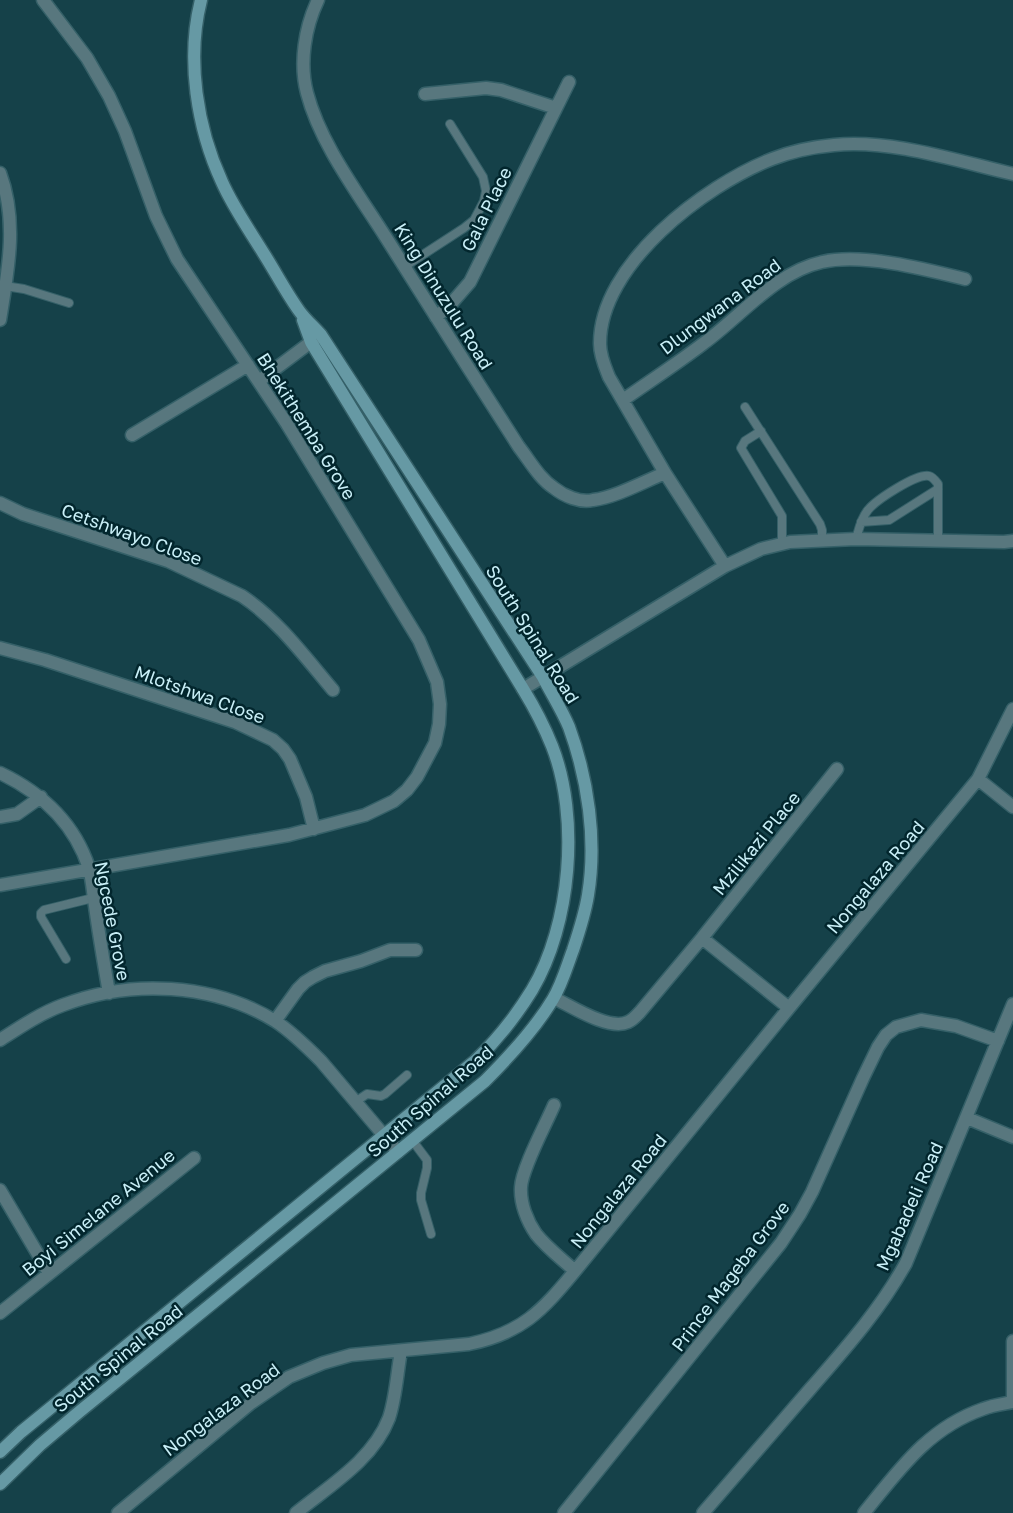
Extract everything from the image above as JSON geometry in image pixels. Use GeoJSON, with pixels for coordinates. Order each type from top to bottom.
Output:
{"type":"FeatureCollection","features":[{"type":"Feature","properties":{"kind":"street","name":"Bhekithemba Grove"},"geometry":{"type":"LineString","coordinates":[[43,0],[72,37],[99,78],[125,131],[165,236],[193,284],[287,424],[419,640],[437,682],[440,704],[439,724],[435,743],[426,763],[407,790],[394,801],[365,815],[314,829]]}},
{"type":"Feature","properties":{"kind":"street","name":"South Spinal Road"},"geometry":{"type":"LineString","coordinates":[[0,1452],[29,1425],[384,1136],[475,1061],[495,1042],[533,989],[551,949],[566,887],[568,857],[567,816],[562,780],[553,747],[540,719],[316,338],[222,183],[210,152],[201,120],[196,84],[196,30],[201,0]]}},
{"type":"Feature","properties":{"kind":"street","name":"King Dinuzulu Road"},"geometry":{"type":"LineString","coordinates":[[318,0],[305,42],[304,56],[307,91],[324,135],[343,170],[404,267],[519,447],[539,475],[554,488],[571,498],[592,501],[664,473]]}},
{"type":"Feature","properties":{"kind":"street","name":"Gala Place"},"geometry":{"type":"LineString","coordinates":[[436,317],[450,305],[470,282],[570,82]]}},
{"type":"Feature","properties":{"kind":"street"},"geometry":{"type":"LineString","coordinates":[[425,94],[486,88],[501,90],[556,108]]}},
{"type":"Feature","properties":{"kind":"street"},"geometry":{"type":"LineString","coordinates":[[725,566],[664,473],[603,364],[600,345],[602,322],[614,290],[628,268],[646,246],[713,190],[745,171],[773,158],[799,150],[835,145],[866,144],[894,147],[1013,174]]}},
{"type":"Feature","properties":{"kind":"street"},"geometry":{"type":"LineString","coordinates":[[0,173],[9,210],[11,235],[6,286],[0,320]]}},
{"type":"Feature","properties":{"kind":"street","name":"Dlungwana Road"},"geometry":{"type":"LineString","coordinates":[[623,400],[704,343],[788,275],[806,266],[824,261],[850,259],[881,262],[965,279]]}},
{"type":"Feature","properties":{"kind":"street"},"geometry":{"type":"LineString","coordinates":[[259,381],[316,338]]}},
{"type":"Feature","properties":{"kind":"street","name":"South Spinal Road"},"geometry":{"type":"LineString","coordinates":[[0,1484],[40,1445],[79,1412],[485,1081],[503,1063],[554,998],[579,932],[588,896],[592,862],[587,794],[580,760],[568,725],[543,677],[316,338]]}},
{"type":"Feature","properties":{"kind":"street"},"geometry":{"type":"LineString","coordinates":[[132,435],[248,365]]}},
{"type":"Feature","properties":{"kind":"street","name":"Cetshwayo Close"},"geometry":{"type":"LineString","coordinates":[[0,503],[23,514],[168,561],[242,596],[253,603],[280,629],[333,690]]}},
{"type":"Feature","properties":{"kind":"street"},"geometry":{"type":"LineString","coordinates":[[523,689],[725,566],[761,549],[782,543],[822,540],[1013,541]]}},
{"type":"Feature","properties":{"kind":"street","name":"Mlotshwa Close"},"geometry":{"type":"LineString","coordinates":[[0,648],[45,660],[235,722],[273,740],[290,759],[306,797],[314,829]]}},
{"type":"Feature","properties":{"kind":"street","name":"Nongalaza Road"},"geometry":{"type":"LineString","coordinates":[[118,1513],[251,1404],[290,1377],[336,1359],[374,1352],[469,1344],[503,1335],[515,1329],[541,1310],[978,779],[1013,709]]}},
{"type":"Feature","properties":{"kind":"street","name":"Mzilikazi Place"},"geometry":{"type":"LineString","coordinates":[[554,998],[599,1020],[621,1024],[629,1022],[640,1012],[702,938],[838,769]]}},
{"type":"Feature","properties":{"kind":"street","name":"Ngcede Grove"},"geometry":{"type":"LineString","coordinates":[[0,773],[16,780],[52,806],[72,833],[89,869],[109,992]]}},
{"type":"Feature","properties":{"kind":"street"},"geometry":{"type":"LineString","coordinates":[[978,779],[1013,807]]}},
{"type":"Feature","properties":{"kind":"street"},"geometry":{"type":"LineString","coordinates":[[0,817],[16,814],[41,798]]}},
{"type":"Feature","properties":{"kind":"street"},"geometry":{"type":"LineString","coordinates":[[0,885],[289,835],[314,829]]}},
{"type":"Feature","properties":{"kind":"street"},"geometry":{"type":"LineString","coordinates":[[702,938],[789,1008]]}},
{"type":"Feature","properties":{"kind":"street"},"geometry":{"type":"LineString","coordinates":[[275,1021],[298,989],[313,977],[325,971],[361,961],[390,950],[416,950]]}},
{"type":"Feature","properties":{"kind":"street"},"geometry":{"type":"LineString","coordinates":[[0,1040],[29,1022],[63,1005],[109,992],[161,989],[204,993],[227,1000],[275,1021],[308,1048],[398,1152]]}},
{"type":"Feature","properties":{"kind":"street","name":"Mgabadeli Road"},"geometry":{"type":"LineString","coordinates":[[703,1513],[833,1362],[886,1296],[906,1264],[1013,1004]]}},
{"type":"Feature","properties":{"kind":"street","name":"Prince Mageba Grove"},"geometry":{"type":"LineString","coordinates":[[564,1513],[781,1243],[812,1192],[863,1078],[886,1035],[896,1027],[922,1020],[956,1026],[998,1040]]}},
{"type":"Feature","properties":{"kind":"street"},"geometry":{"type":"LineString","coordinates":[[554,1105],[525,1171],[521,1186],[522,1199],[527,1217],[535,1233],[575,1271]]}},
{"type":"Feature","properties":{"kind":"street"},"geometry":{"type":"LineString","coordinates":[[967,1118],[1013,1137]]}},
{"type":"Feature","properties":{"kind":"street","name":"Boyi Simelane Avenue"},"geometry":{"type":"LineString","coordinates":[[0,1313],[194,1158]]}},
{"type":"Feature","properties":{"kind":"street"},"geometry":{"type":"LineString","coordinates":[[0,1190],[50,1273]]}},
{"type":"Feature","properties":{"kind":"street"},"geometry":{"type":"LineString","coordinates":[[864,1513],[915,1451],[932,1436],[949,1424],[968,1415],[985,1408],[1013,1402],[1013,1341]]}},
{"type":"Feature","properties":{"kind":"street"},"geometry":{"type":"LineString","coordinates":[[296,1513],[361,1460],[373,1447],[388,1419],[394,1399],[401,1351]]}},
{"type":"Feature","properties":{"kind":"lane"},"geometry":{"type":"LineString","coordinates":[[404,267],[474,220],[484,201],[486,191],[483,177],[450,124]]}},
{"type":"Feature","properties":{"kind":"lane"},"geometry":{"type":"LineString","coordinates":[[6,286],[24,289],[69,303]]}},
{"type":"Feature","properties":{"kind":"lane"},"geometry":{"type":"LineString","coordinates":[[745,406],[820,524],[822,540]]}},
{"type":"Feature","properties":{"kind":"lane"},"geometry":{"type":"LineString","coordinates":[[761,431],[745,441],[741,448],[782,516],[782,543]]}},
{"type":"Feature","properties":{"kind":"lane"},"geometry":{"type":"LineString","coordinates":[[856,539],[861,522],[869,508],[908,482],[917,478],[931,476],[935,480],[938,489],[938,541]]}},
{"type":"Feature","properties":{"kind":"lane"},"geometry":{"type":"LineString","coordinates":[[861,522],[889,520],[938,489]]}},
{"type":"Feature","properties":{"kind":"lane"},"geometry":{"type":"LineString","coordinates":[[66,959],[41,917],[41,913],[44,910],[93,898]]}},
{"type":"Feature","properties":{"kind":"lane"},"geometry":{"type":"LineString","coordinates":[[355,1102],[367,1094],[381,1096],[385,1094],[407,1075]]}},
{"type":"Feature","properties":{"kind":"lane"},"geometry":{"type":"LineString","coordinates":[[412,1140],[426,1160],[427,1168],[421,1200],[431,1234]]}}]}
